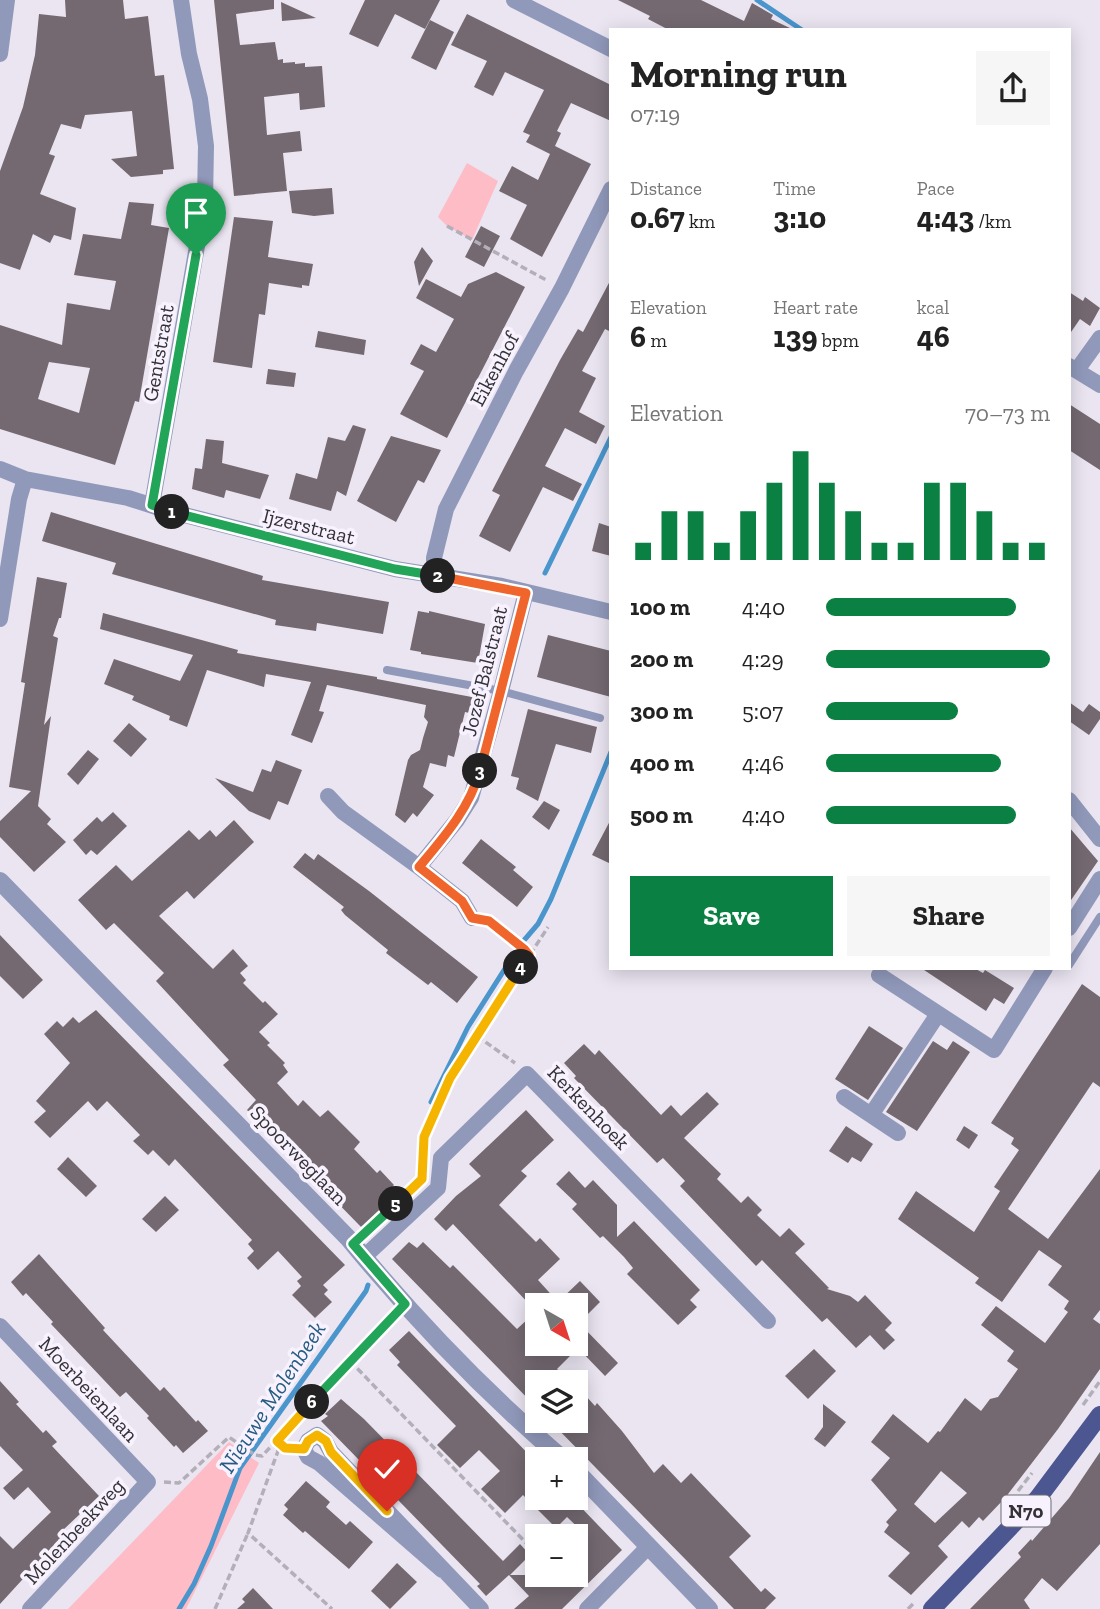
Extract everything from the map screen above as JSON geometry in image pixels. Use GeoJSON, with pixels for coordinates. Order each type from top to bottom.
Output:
{"type":"FeatureCollection","features":[{"type":"Feature","properties":{"kind":"main road","name":"N70"},"geometry":{"type":"LineString","coordinates":[[927,1602],[1038,1498],[1100,1415]]}},
{"type":"Feature","properties":{"kind":"street"},"geometry":{"type":"LineString","coordinates":[[0,54],[7,0]]}},
{"type":"Feature","properties":{"kind":"street","name":"Gentstraat"},"geometry":{"type":"LineString","coordinates":[[152,505],[205,200],[206,146],[181,0]]}},
{"type":"Feature","properties":{"kind":"street"},"geometry":{"type":"LineString","coordinates":[[514,0],[609,48]]}},
{"type":"Feature","properties":{"kind":"street","name":"Eikenhof"},"geometry":{"type":"LineString","coordinates":[[434,576],[433,558],[446,509],[609,193]]}},
{"type":"Feature","properties":{"kind":"street"},"geometry":{"type":"LineString","coordinates":[[1100,338],[1073,368],[1100,385]]}},
{"type":"Feature","properties":{"kind":"street","name":"Ijzerstraat"},"geometry":{"type":"LineString","coordinates":[[0,469],[25,479],[128,498],[395,569],[563,599],[609,611]]}},
{"type":"Feature","properties":{"kind":"street"},"geometry":{"type":"LineString","coordinates":[[0,619],[19,499],[25,479]]}},
{"type":"Feature","properties":{"kind":"street","name":"Jozef Balstraat"},"geometry":{"type":"LineString","coordinates":[[419,867],[471,798],[526,593]]}},
{"type":"Feature","properties":{"kind":"street"},"geometry":{"type":"LineString","coordinates":[[328,796],[343,812],[462,901],[472,918]]}},
{"type":"Feature","properties":{"kind":"street"},"geometry":{"type":"LineString","coordinates":[[1071,803],[1100,839]]}},
{"type":"Feature","properties":{"kind":"street"},"geometry":{"type":"LineString","coordinates":[[1071,925],[1100,879]]}},
{"type":"Feature","properties":{"kind":"street","name":"Spoorweglaan"},"geometry":{"type":"LineString","coordinates":[[0,881],[364,1256],[380,1278],[405,1304],[526,1428],[549,1447]]}},
{"type":"Feature","properties":{"kind":"street"},"geometry":{"type":"LineString","coordinates":[[879,975],[994,1050],[1044,970]]}},
{"type":"Feature","properties":{"kind":"street"},"geometry":{"type":"LineString","coordinates":[[871,1115],[938,1014]]}},
{"type":"Feature","properties":{"kind":"street","name":"Kerkenhoek"},"geometry":{"type":"LineString","coordinates":[[364,1256],[438,1188],[441,1158],[527,1074],[768,1321]]}},
{"type":"Feature","properties":{"kind":"street"},"geometry":{"type":"LineString","coordinates":[[844,1097],[898,1133]]}},
{"type":"Feature","properties":{"kind":"street","name":"Moerbeienlaan"},"geometry":{"type":"LineString","coordinates":[[0,1325],[148,1482]]}},
{"type":"Feature","properties":{"kind":"street"},"geometry":{"type":"LineString","coordinates":[[304,1449],[308,1457],[319,1463],[442,1570],[481,1609]]}},
{"type":"Feature","properties":{"kind":"street","name":"Molenbeekweg"},"geometry":{"type":"LineString","coordinates":[[30,1609],[148,1482]]}},
{"type":"Feature","properties":{"kind":"street"},"geometry":{"type":"LineString","coordinates":[[588,1483],[709,1609]]}},
{"type":"Feature","properties":{"kind":"street"},"geometry":{"type":"LineString","coordinates":[[587,1609],[649,1546]]}},
{"type":"Feature","properties":{"kind":"lane"},"geometry":{"type":"LineString","coordinates":[[387,670],[501,691],[600,718]]}},
{"type":"Feature","properties":{"kind":"lane"},"geometry":{"type":"LineString","coordinates":[[1071,963],[1100,918]]}},
{"type":"Feature","properties":{"kind":"path"},"geometry":{"type":"LineString","coordinates":[[447,226],[562,288]]}},
{"type":"Feature","properties":{"kind":"path"},"geometry":{"type":"LineString","coordinates":[[472,918],[489,921],[529,955]]}},
{"type":"Feature","properties":{"kind":"path"},"geometry":{"type":"LineString","coordinates":[[423,1158],[424,1137],[450,1078],[548,927]]}},
{"type":"Feature","properties":{"kind":"path"},"geometry":{"type":"LineString","coordinates":[[477,1036],[527,1074]]}},
{"type":"Feature","properties":{"kind":"path"},"geometry":{"type":"LineString","coordinates":[[148,1482],[179,1483],[229,1437],[255,1455],[262,1456],[405,1304]]}},
{"type":"Feature","properties":{"kind":"path"},"geometry":{"type":"LineString","coordinates":[[350,1360],[525,1542]]}},
{"type":"Feature","properties":{"kind":"path"},"geometry":{"type":"LineString","coordinates":[[1077,1413],[1100,1381]]}},
{"type":"Feature","properties":{"kind":"path"},"geometry":{"type":"LineString","coordinates":[[277,1441],[285,1448],[304,1449]]}},
{"type":"Feature","properties":{"kind":"path"},"geometry":{"type":"LineString","coordinates":[[215,1609],[248,1533],[278,1451],[277,1441]]}},
{"type":"Feature","properties":{"kind":"path"},"geometry":{"type":"LineString","coordinates":[[1010,1501],[1036,1468]]}},
{"type":"Feature","properties":{"kind":"path"},"geometry":{"type":"LineString","coordinates":[[248,1533],[332,1609]]}},
{"type":"Feature","properties":{"kind":"path"},"geometry":{"type":"LineString","coordinates":[[908,1609],[927,1602]]}},
{"type":"Feature","properties":{"kind":"shaded area"},"geometry":{"type":"Polygon","coordinates":[[[467,163],[498,181],[472,240],[447,226],[438,217],[467,163]]]}},
{"type":"Feature","properties":{"kind":"shaded area"},"geometry":{"type":"Polygon","coordinates":[[[229,1442],[259,1463],[186,1609],[68,1609],[229,1442]]]}},
{"type":"Feature","properties":{"kind":"building"},"geometry":{"type":"Polygon","coordinates":[[[65,0],[123,0],[125,19],[148,16],[155,76],[164,75],[174,169],[163,170],[163,174],[131,177],[111,159],[137,156],[132,111],[85,115],[81,129],[61,124],[49,154],[55,156],[40,194],[76,208],[71,240],[54,235],[50,243],[33,234],[20,270],[0,263],[0,171],[23,107],[35,55],[39,14],[66,17],[65,0]]]}},
{"type":"Feature","properties":{"kind":"building"},"geometry":{"type":"Polygon","coordinates":[[[214,0],[274,0],[274,9],[236,14],[240,45],[275,42],[278,60],[283,59],[283,63],[305,63],[305,67],[322,66],[325,107],[300,110],[299,93],[264,97],[267,135],[300,131],[302,151],[283,153],[287,191],[234,196],[214,0]]]}},
{"type":"Feature","properties":{"kind":"building"},"geometry":{"type":"Polygon","coordinates":[[[365,0],[440,0],[425,29],[395,14],[378,47],[349,34],[365,0]]]}},
{"type":"Feature","properties":{"kind":"building"},"geometry":{"type":"Polygon","coordinates":[[[618,0],[701,0],[744,21],[752,3],[773,15],[771,19],[790,28],[665,28],[648,19],[650,16],[618,0]]]}},
{"type":"Feature","properties":{"kind":"building"},"geometry":{"type":"Polygon","coordinates":[[[281,2],[316,18],[282,21],[281,2]]]}},
{"type":"Feature","properties":{"kind":"building"},"geometry":{"type":"Polygon","coordinates":[[[467,14],[609,84],[609,120],[571,103],[557,131],[561,133],[555,146],[591,164],[542,257],[510,239],[527,205],[499,191],[512,166],[538,180],[550,154],[526,142],[530,135],[523,132],[544,90],[505,72],[493,96],[474,87],[487,61],[451,45],[467,14]]]}},
{"type":"Feature","properties":{"kind":"building"},"geometry":{"type":"Polygon","coordinates":[[[430,20],[454,32],[436,70],[411,58],[430,20]]]}},
{"type":"Feature","properties":{"kind":"building"},"geometry":{"type":"Polygon","coordinates":[[[332,188],[334,214],[314,216],[292,213],[289,191],[332,188]]]}},
{"type":"Feature","properties":{"kind":"building"},"geometry":{"type":"Polygon","coordinates":[[[129,202],[154,204],[151,225],[169,228],[139,402],[135,401],[115,465],[0,429],[0,325],[62,345],[67,303],[110,310],[116,281],[74,275],[83,234],[121,239],[129,202]],[[49,362],[38,399],[79,413],[90,368],[49,362]]]}},
{"type":"Feature","properties":{"kind":"building"},"geometry":{"type":"Polygon","coordinates":[[[234,217],[273,221],[268,257],[313,264],[309,286],[302,285],[302,288],[269,283],[265,315],[259,314],[252,368],[213,362],[234,217]]]}},
{"type":"Feature","properties":{"kind":"building"},"geometry":{"type":"Polygon","coordinates":[[[481,226],[500,236],[484,267],[465,257],[481,226]]]}},
{"type":"Feature","properties":{"kind":"building"},"geometry":{"type":"Polygon","coordinates":[[[422,247],[433,261],[419,286],[414,262],[422,247]]]}},
{"type":"Feature","properties":{"kind":"building"},"geometry":{"type":"Polygon","coordinates":[[[496,272],[525,287],[447,438],[400,414],[424,371],[410,364],[421,344],[436,352],[454,319],[416,298],[426,279],[461,297],[468,284],[496,272]]]}},
{"type":"Feature","properties":{"kind":"building"},"geometry":{"type":"Polygon","coordinates":[[[609,283],[609,331],[605,329],[582,371],[596,378],[579,412],[605,426],[596,444],[565,428],[545,466],[582,484],[573,501],[543,487],[510,552],[479,536],[500,495],[492,491],[560,360],[578,329],[583,332],[609,283]]]}},
{"type":"Feature","properties":{"kind":"building"},"geometry":{"type":"Polygon","coordinates":[[[1071,293],[1083,301],[1085,297],[1100,308],[1090,326],[1080,319],[1071,332],[1071,293]]]}},
{"type":"Feature","properties":{"kind":"building"},"geometry":{"type":"Polygon","coordinates":[[[318,331],[366,340],[364,355],[315,347],[318,331]]]}},
{"type":"Feature","properties":{"kind":"building"},"geometry":{"type":"Polygon","coordinates":[[[268,369],[296,373],[294,387],[266,384],[268,369]]]}},
{"type":"Feature","properties":{"kind":"building"},"geometry":{"type":"Polygon","coordinates":[[[1071,405],[1100,424],[1100,470],[1071,451],[1071,405]]]}},
{"type":"Feature","properties":{"kind":"building"},"geometry":{"type":"Polygon","coordinates":[[[353,425],[366,429],[346,496],[337,491],[331,511],[289,499],[296,473],[317,479],[328,437],[345,441],[353,425]]]}},
{"type":"Feature","properties":{"kind":"building"},"geometry":{"type":"Polygon","coordinates":[[[391,436],[441,450],[424,483],[418,480],[396,522],[357,501],[391,436]]]}},
{"type":"Feature","properties":{"kind":"building"},"geometry":{"type":"Polygon","coordinates":[[[206,439],[224,441],[222,463],[269,475],[260,499],[226,490],[224,498],[192,489],[195,468],[202,469],[206,439]]]}},
{"type":"Feature","properties":{"kind":"building"},"geometry":{"type":"Polygon","coordinates":[[[51,512],[263,576],[262,580],[389,602],[383,634],[317,623],[316,631],[275,625],[276,620],[112,574],[116,563],[42,541],[51,512]]]}},
{"type":"Feature","properties":{"kind":"building"},"geometry":{"type":"Polygon","coordinates":[[[599,523],[609,526],[609,555],[592,551],[599,523]]]}},
{"type":"Feature","properties":{"kind":"building"},"geometry":{"type":"Polygon","coordinates":[[[37,577],[67,583],[61,618],[53,636],[58,638],[44,725],[51,716],[38,806],[51,819],[47,824],[66,842],[34,872],[0,837],[0,821],[31,791],[9,787],[25,683],[21,682],[37,577]]]}},
{"type":"Feature","properties":{"kind":"building"},"geometry":{"type":"Polygon","coordinates":[[[418,611],[485,624],[478,663],[410,650],[418,611]]]}},
{"type":"Feature","properties":{"kind":"building"},"geometry":{"type":"Polygon","coordinates":[[[103,613],[238,650],[237,653],[377,677],[477,698],[474,714],[465,712],[454,757],[448,755],[446,767],[430,763],[423,787],[434,795],[417,817],[413,813],[405,823],[395,815],[408,760],[420,750],[428,722],[424,717],[426,705],[327,685],[319,711],[324,712],[312,743],[291,735],[311,682],[266,674],[264,687],[207,670],[187,727],[169,720],[170,716],[132,700],[134,696],[104,684],[114,659],[180,681],[193,655],[100,629],[103,613]]]}},
{"type":"Feature","properties":{"kind":"building"},"geometry":{"type":"Polygon","coordinates":[[[548,635],[609,650],[609,696],[537,677],[548,635]]]}},
{"type":"Feature","properties":{"kind":"building"},"geometry":{"type":"Polygon","coordinates":[[[1071,703],[1083,712],[1089,704],[1100,712],[1100,719],[1089,735],[1071,722],[1071,703]]]}},
{"type":"Feature","properties":{"kind":"building"},"geometry":{"type":"Polygon","coordinates":[[[528,709],[597,727],[591,753],[556,744],[538,801],[516,789],[519,778],[511,776],[528,709]]]}},
{"type":"Feature","properties":{"kind":"building"},"geometry":{"type":"Polygon","coordinates":[[[129,723],[147,739],[131,757],[113,741],[129,723]]]}},
{"type":"Feature","properties":{"kind":"building"},"geometry":{"type":"Polygon","coordinates":[[[88,750],[99,759],[78,785],[67,774],[88,750]]]}},
{"type":"Feature","properties":{"kind":"building"},"geometry":{"type":"Polygon","coordinates":[[[276,760],[302,770],[288,805],[278,801],[270,820],[249,811],[215,778],[253,792],[262,769],[271,772],[276,760]]]}},
{"type":"Feature","properties":{"kind":"building"},"geometry":{"type":"Polygon","coordinates":[[[544,801],[560,810],[549,830],[532,817],[544,801]]]}},
{"type":"Feature","properties":{"kind":"building"},"geometry":{"type":"Polygon","coordinates":[[[113,812],[127,826],[97,855],[91,850],[86,855],[73,840],[97,817],[102,822],[113,812]]]}},
{"type":"Feature","properties":{"kind":"building"},"geometry":{"type":"Polygon","coordinates":[[[234,820],[254,842],[194,899],[187,891],[159,916],[213,969],[233,949],[248,966],[240,973],[246,980],[243,983],[278,1014],[259,1032],[270,1043],[267,1045],[285,1063],[283,1065],[288,1072],[277,1083],[298,1106],[303,1100],[320,1117],[328,1110],[360,1142],[354,1149],[377,1173],[380,1170],[394,1185],[387,1192],[394,1200],[363,1229],[247,1110],[256,1100],[223,1065],[229,1060],[156,981],[164,973],[114,923],[106,930],[78,900],[116,865],[132,881],[189,830],[199,840],[210,830],[216,837],[234,820]]]}},
{"type":"Feature","properties":{"kind":"building"},"geometry":{"type":"Polygon","coordinates":[[[609,823],[609,863],[592,855],[609,823]]]}},
{"type":"Feature","properties":{"kind":"building"},"geometry":{"type":"Polygon","coordinates":[[[1071,829],[1098,861],[1071,900],[1071,829]]]}},
{"type":"Feature","properties":{"kind":"building"},"geometry":{"type":"Polygon","coordinates":[[[481,839],[516,867],[513,870],[533,887],[517,907],[462,863],[481,839]]]}},
{"type":"Feature","properties":{"kind":"building"},"geometry":{"type":"Polygon","coordinates":[[[305,853],[314,860],[318,854],[478,977],[457,1003],[431,982],[428,985],[386,953],[388,950],[345,915],[341,910],[344,907],[293,867],[305,853]]]}},
{"type":"Feature","properties":{"kind":"building"},"geometry":{"type":"Polygon","coordinates":[[[0,935],[43,980],[23,999],[0,976],[0,935]]]}},
{"type":"Feature","properties":{"kind":"building"},"geometry":{"type":"Polygon","coordinates":[[[924,970],[978,970],[983,973],[985,970],[1014,988],[1004,1004],[994,998],[986,1011],[924,970]]]}},
{"type":"Feature","properties":{"kind":"building"},"geometry":{"type":"Polygon","coordinates":[[[1082,984],[1100,997],[1100,1087],[1093,1082],[1008,1209],[1048,1239],[1100,1169],[1100,1310],[1093,1319],[1100,1324],[1100,1369],[1005,1498],[983,1521],[979,1517],[969,1528],[962,1521],[938,1546],[948,1557],[911,1595],[888,1576],[910,1553],[884,1532],[889,1525],[886,1522],[897,1510],[871,1480],[890,1458],[871,1442],[893,1414],[928,1443],[940,1432],[965,1398],[981,1411],[990,1399],[998,1397],[1018,1369],[1007,1361],[1014,1351],[981,1325],[996,1306],[1045,1343],[1068,1312],[1064,1309],[1069,1301],[1048,1285],[1062,1266],[1039,1250],[1002,1302],[975,1283],[979,1278],[898,1219],[916,1191],[974,1232],[1000,1191],[994,1187],[1019,1150],[1011,1144],[1014,1138],[991,1123],[1082,984]],[[941,1471],[914,1504],[935,1523],[967,1493],[941,1471]]]}},
{"type":"Feature","properties":{"kind":"building"},"geometry":{"type":"Polygon","coordinates":[[[96,1010],[345,1265],[323,1285],[328,1290],[324,1294],[332,1302],[315,1318],[292,1295],[301,1286],[297,1281],[302,1277],[278,1251],[258,1270],[247,1258],[254,1251],[248,1244],[252,1240],[175,1159],[169,1166],[153,1150],[148,1155],[133,1141],[140,1135],[107,1101],[97,1111],[88,1101],[50,1138],[34,1122],[46,1111],[36,1101],[70,1063],[44,1034],[57,1021],[63,1027],[73,1017],[79,1023],[96,1010]]]}},
{"type":"Feature","properties":{"kind":"building"},"geometry":{"type":"Polygon","coordinates":[[[869,1026],[903,1048],[868,1100],[835,1079],[869,1026]]]}},
{"type":"Feature","properties":{"kind":"building"},"geometry":{"type":"Polygon","coordinates":[[[933,1041],[947,1050],[953,1041],[970,1052],[917,1131],[886,1112],[933,1041]]]}},
{"type":"Feature","properties":{"kind":"building"},"geometry":{"type":"Polygon","coordinates":[[[584,1044],[595,1055],[599,1050],[661,1115],[671,1105],[681,1116],[707,1092],[719,1104],[684,1138],[721,1174],[717,1179],[741,1203],[748,1196],[762,1210],[757,1215],[780,1237],[789,1228],[805,1244],[795,1253],[829,1288],[827,1289],[850,1296],[858,1302],[865,1295],[892,1323],[885,1330],[895,1340],[884,1350],[870,1335],[856,1348],[827,1318],[822,1322],[762,1260],[756,1266],[680,1186],[685,1181],[663,1158],[657,1163],[574,1078],[576,1076],[564,1063],[584,1044]]]}},
{"type":"Feature","properties":{"kind":"building"},"geometry":{"type":"Polygon","coordinates":[[[526,1110],[554,1140],[521,1171],[527,1176],[499,1205],[536,1242],[540,1238],[560,1259],[538,1280],[550,1293],[525,1293],[525,1300],[453,1224],[446,1231],[434,1219],[456,1196],[481,1176],[469,1164],[526,1110]]]}},
{"type":"Feature","properties":{"kind":"building"},"geometry":{"type":"Polygon","coordinates":[[[846,1126],[873,1144],[861,1162],[852,1157],[848,1163],[829,1151],[846,1126]]]}},
{"type":"Feature","properties":{"kind":"building"},"geometry":{"type":"Polygon","coordinates":[[[964,1126],[978,1135],[969,1149],[956,1140],[964,1126]]]}},
{"type":"Feature","properties":{"kind":"building"},"geometry":{"type":"Polygon","coordinates":[[[68,1157],[97,1186],[86,1197],[57,1169],[68,1157]]]}},
{"type":"Feature","properties":{"kind":"building"},"geometry":{"type":"Polygon","coordinates":[[[569,1171],[585,1188],[593,1180],[617,1205],[617,1237],[634,1221],[700,1290],[690,1300],[697,1307],[678,1325],[627,1274],[633,1268],[624,1257],[603,1236],[600,1238],[572,1209],[577,1204],[556,1184],[569,1171]]]}},
{"type":"Feature","properties":{"kind":"building"},"geometry":{"type":"Polygon","coordinates":[[[165,1196],[179,1210],[156,1232],[142,1219],[165,1196]]]}},
{"type":"Feature","properties":{"kind":"building"},"geometry":{"type":"Polygon","coordinates":[[[409,1242],[417,1248],[423,1242],[450,1268],[453,1265],[517,1329],[525,1322],[525,1356],[570,1356],[558,1370],[525,1370],[525,1396],[392,1259],[409,1242]]]}},
{"type":"Feature","properties":{"kind":"building"},"geometry":{"type":"Polygon","coordinates":[[[39,1254],[105,1328],[103,1330],[160,1391],[164,1387],[196,1422],[198,1420],[208,1431],[183,1453],[176,1445],[174,1447],[126,1392],[120,1397],[51,1324],[53,1322],[26,1293],[23,1296],[11,1282],[39,1254]]]}},
{"type":"Feature","properties":{"kind":"building"},"geometry":{"type":"Polygon","coordinates":[[[580,1281],[600,1302],[588,1314],[588,1293],[567,1293],[580,1281]]]}},
{"type":"Feature","properties":{"kind":"building"},"geometry":{"type":"Polygon","coordinates":[[[409,1331],[525,1451],[525,1497],[523,1495],[505,1513],[481,1489],[500,1471],[479,1450],[460,1468],[437,1445],[456,1426],[397,1365],[400,1362],[389,1350],[409,1331]]]}},
{"type":"Feature","properties":{"kind":"building"},"geometry":{"type":"Polygon","coordinates":[[[588,1332],[618,1363],[605,1376],[586,1356],[588,1356],[588,1332]]]}},
{"type":"Feature","properties":{"kind":"building"},"geometry":{"type":"Polygon","coordinates":[[[814,1349],[836,1371],[808,1399],[785,1376],[814,1349]]]}},
{"type":"Feature","properties":{"kind":"building"},"geometry":{"type":"Polygon","coordinates":[[[0,1381],[19,1402],[16,1404],[43,1433],[46,1430],[57,1442],[52,1446],[99,1496],[62,1531],[65,1533],[0,1604],[0,1536],[13,1549],[51,1512],[28,1487],[14,1500],[3,1488],[23,1470],[0,1446],[0,1381]]]}},
{"type":"Feature","properties":{"kind":"building"},"geometry":{"type":"Polygon","coordinates":[[[588,1398],[595,1406],[597,1403],[622,1431],[654,1473],[663,1464],[681,1483],[691,1473],[751,1536],[729,1557],[761,1592],[765,1588],[776,1598],[765,1609],[734,1609],[588,1460],[588,1447],[575,1447],[562,1433],[588,1433],[588,1398]]]}},
{"type":"Feature","properties":{"kind":"building"},"geometry":{"type":"Polygon","coordinates":[[[341,1399],[364,1419],[503,1561],[520,1544],[525,1550],[525,1560],[510,1575],[525,1575],[525,1587],[584,1587],[562,1609],[514,1609],[529,1596],[509,1575],[486,1596],[477,1586],[480,1584],[321,1421],[328,1416],[325,1414],[341,1399]]]}},
{"type":"Feature","properties":{"kind":"building"},"geometry":{"type":"Polygon","coordinates":[[[823,1404],[846,1422],[825,1447],[814,1439],[823,1427],[823,1404]]]}},
{"type":"Feature","properties":{"kind":"building"},"geometry":{"type":"Polygon","coordinates":[[[1100,1452],[1100,1544],[1057,1591],[1042,1578],[1024,1600],[1030,1609],[970,1609],[1021,1557],[1018,1553],[1031,1539],[1032,1541],[1069,1498],[1100,1452]]]}},
{"type":"Feature","properties":{"kind":"building"},"geometry":{"type":"Polygon","coordinates":[[[306,1481],[330,1502],[326,1507],[346,1525],[350,1521],[373,1542],[349,1569],[283,1515],[288,1509],[284,1505],[306,1481]]]}},
{"type":"Feature","properties":{"kind":"building"},"geometry":{"type":"Polygon","coordinates":[[[538,1510],[584,1510],[622,1550],[588,1583],[588,1524],[574,1524],[567,1517],[560,1524],[552,1524],[538,1510]]]}},
{"type":"Feature","properties":{"kind":"building"},"geometry":{"type":"Polygon","coordinates":[[[397,1563],[417,1582],[390,1609],[371,1591],[397,1563]]]}},
{"type":"Feature","properties":{"kind":"building"},"geometry":{"type":"Polygon","coordinates":[[[253,1588],[273,1609],[237,1609],[245,1602],[242,1599],[253,1588]]]}},
{"type":"Feature","properties":{"kind":"waterway","name":"Nieuwe Molenbeek"},"geometry":{"type":"LineString","coordinates":[[757,0],[799,28]]}},
{"type":"Feature","properties":{"kind":"waterway","name":"Nieuwe Molenbeek"},"geometry":{"type":"LineString","coordinates":[[545,573],[609,441]]}},
{"type":"Feature","properties":{"kind":"waterway","name":"Nieuwe Molenbeek"},"geometry":{"type":"LineString","coordinates":[[431,1102],[468,1027],[520,945],[538,924],[551,899],[609,757]]}},
{"type":"Feature","properties":{"kind":"waterway","name":"Nieuwe Molenbeek"},"geometry":{"type":"LineString","coordinates":[[179,1609],[211,1546],[240,1468],[368,1285]]}},
{"type":"Feature","properties":{"kind":"route"},"geometry":{"type":"LineString","coordinates":[[196,255],[152,505],[331,554],[395,569],[502,586],[526,593],[471,798],[419,867],[462,901],[472,918],[489,921],[529,955],[450,1078],[424,1137],[422,1179],[353,1244],[405,1304],[277,1441],[285,1448],[304,1449],[308,1441],[317,1435],[326,1441],[331,1452],[387,1511]]}}]}
